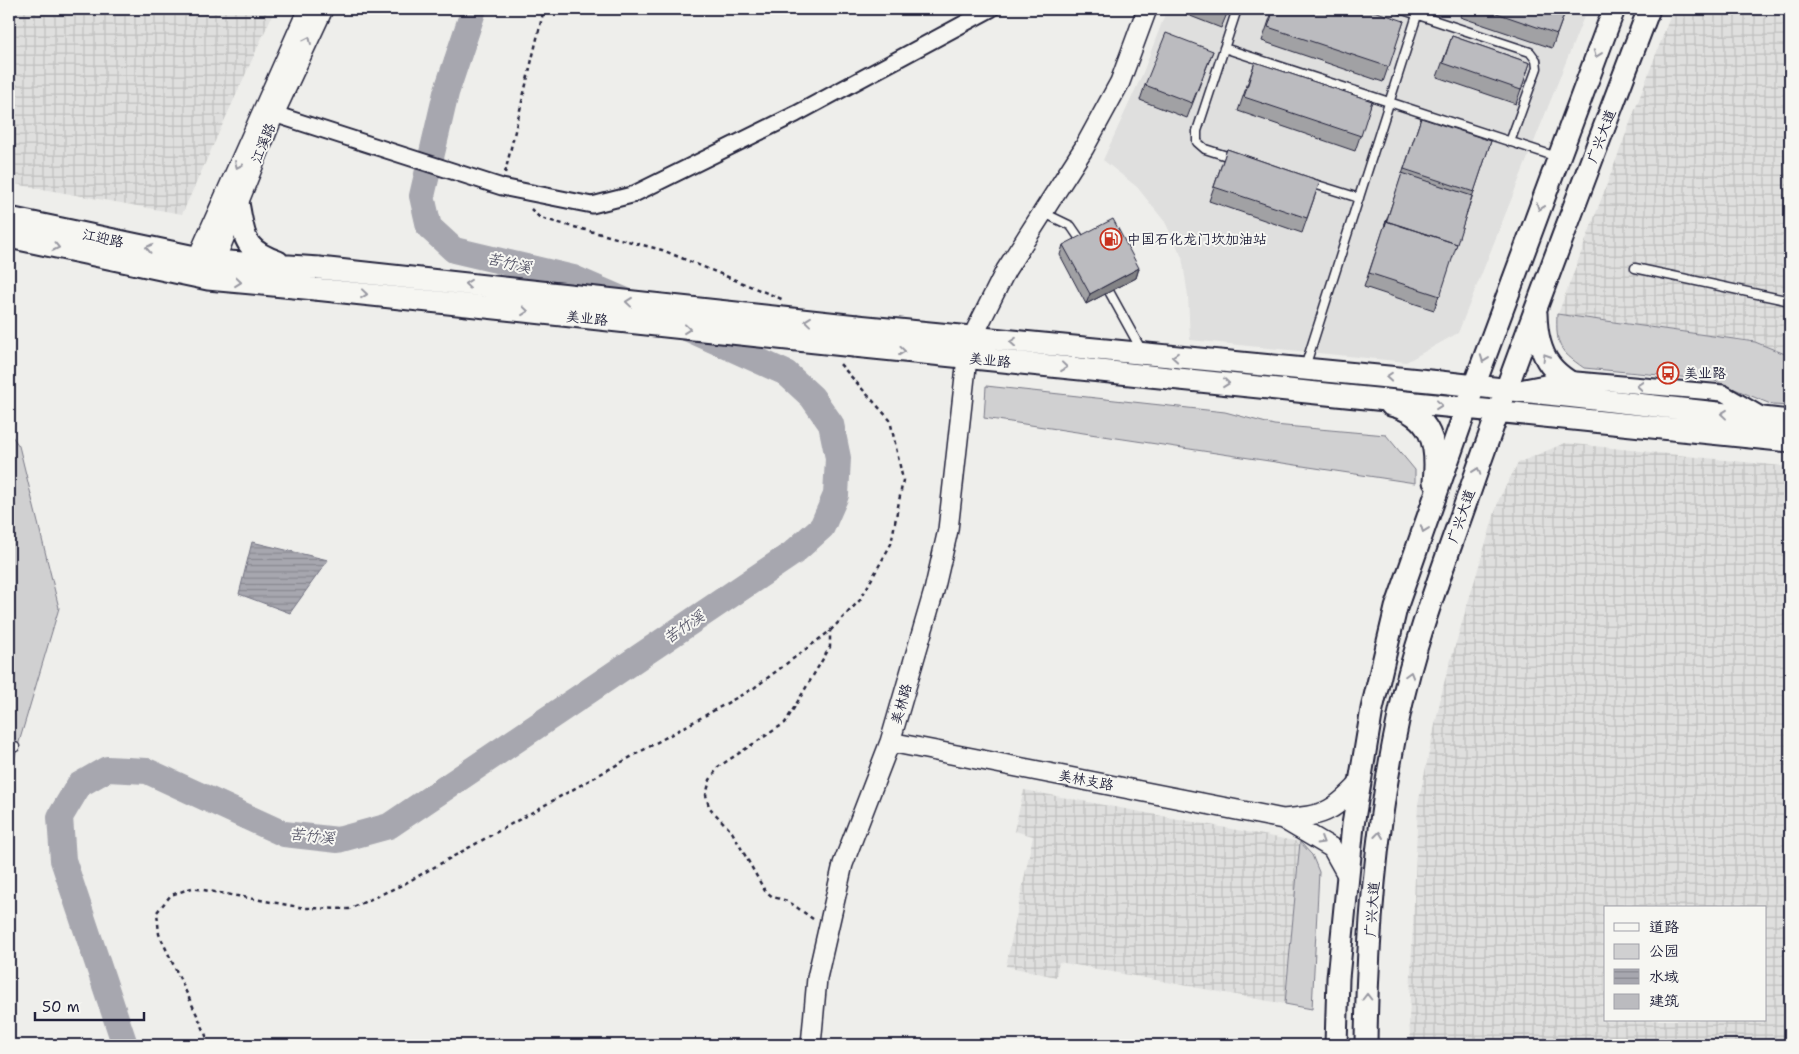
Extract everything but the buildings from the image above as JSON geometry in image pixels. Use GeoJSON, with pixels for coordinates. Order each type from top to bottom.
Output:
{"type":"FeatureCollection","features":[{"type":"Feature","properties":{"kind":"main road","name":"广兴大道"},"geometry":{"type":"LineString","coordinates":[[1336,1045],[1338,978],[1347,875],[1359,784],[1372,709],[1396,608],[1474,386],[1614,9]]}},
{"type":"Feature","properties":{"kind":"main road","name":"广兴大道"},"geometry":{"type":"LineString","coordinates":[[1366,1045],[1367,980],[1374,884],[1385,789],[1399,713],[1426,617],[1505,390],[1649,9]]}},
{"type":"Feature","properties":{"kind":"main road"},"geometry":{"type":"LineString","coordinates":[[238,204],[246,242],[258,255],[290,266]]}},
{"type":"Feature","properties":{"kind":"main road","name":"江迎路"},"geometry":{"type":"LineString","coordinates":[[9,218],[202,268]]}},
{"type":"Feature","properties":{"kind":"main road","name":"江迎路"},"geometry":{"type":"LineString","coordinates":[[9,237],[202,268]]}},
{"type":"Feature","properties":{"kind":"main road","name":"美业路"},"geometry":{"type":"LineString","coordinates":[[202,268],[290,266],[318,268],[855,336]]}},
{"type":"Feature","properties":{"kind":"main road","name":"美业路"},"geometry":{"type":"LineString","coordinates":[[202,268],[315,289],[855,336],[970,348],[1498,412],[1790,441]]}},
{"type":"Feature","properties":{"kind":"main road"},"geometry":{"type":"LineString","coordinates":[[1536,307],[1537,336],[1541,349],[1555,370],[1577,387],[1614,403]]}},
{"type":"Feature","properties":{"kind":"main road","name":"美业路"},"geometry":{"type":"LineString","coordinates":[[970,348],[1143,354],[1474,386],[1790,421]]}},
{"type":"Feature","properties":{"kind":"main road"},"geometry":{"type":"LineString","coordinates":[[1359,396],[1403,410],[1411,414],[1431,432],[1436,456],[1432,506]]}},
{"type":"Feature","properties":{"kind":"main road"},"geometry":{"type":"LineString","coordinates":[[1432,506],[1444,500],[1451,502],[1458,512],[1459,523]]}},
{"type":"Feature","properties":{"kind":"street","name":"江溪路"},"geometry":{"type":"LineString","coordinates":[[202,268],[308,9]]}},
{"type":"Feature","properties":{"kind":"street","name":"江溪路"},"geometry":{"type":"LineString","coordinates":[[202,268],[238,204],[274,114],[323,9]]}},
{"type":"Feature","properties":{"kind":"street"},"geometry":{"type":"LineString","coordinates":[[274,114],[502,187],[592,205],[632,195],[796,114],[991,9]]}},
{"type":"Feature","properties":{"kind":"street"},"geometry":{"type":"LineString","coordinates":[[970,348],[1006,270],[1084,148],[1120,82],[1147,9]]}},
{"type":"Feature","properties":{"kind":"street","name":"美林路"},"geometry":{"type":"LineString","coordinates":[[810,1045],[817,978],[843,864],[890,742],[934,591],[948,530],[970,348]]}},
{"type":"Feature","properties":{"kind":"street"},"geometry":{"type":"LineString","coordinates":[[1505,390],[1565,379],[1723,393],[1769,419]]}},
{"type":"Feature","properties":{"kind":"street","name":"美林支路"},"geometry":{"type":"LineString","coordinates":[[890,742],[1283,819]]}},
{"type":"Feature","properties":{"kind":"street"},"geometry":{"type":"LineString","coordinates":[[1283,819],[1328,812],[1342,802],[1359,784]]}},
{"type":"Feature","properties":{"kind":"street"},"geometry":{"type":"LineString","coordinates":[[1283,819],[1332,848],[1347,875]]}},
{"type":"Feature","properties":{"kind":"lane"},"geometry":{"type":"LineString","coordinates":[[1238,9],[1196,131],[1197,142],[1204,149],[1241,160]]}},
{"type":"Feature","properties":{"kind":"lane"},"geometry":{"type":"LineString","coordinates":[[1400,9],[1418,12],[1530,52],[1536,60],[1537,68],[1510,142]]}},
{"type":"Feature","properties":{"kind":"lane"},"geometry":{"type":"LineString","coordinates":[[1305,369],[1418,12]]}},
{"type":"Feature","properties":{"kind":"lane"},"geometry":{"type":"LineString","coordinates":[[1224,48],[1558,158]]}},
{"type":"Feature","properties":{"kind":"lane"},"geometry":{"type":"LineString","coordinates":[[1304,181],[1359,198]]}},
{"type":"Feature","properties":{"kind":"lane"},"geometry":{"type":"LineString","coordinates":[[1042,212],[1071,226],[1088,252]]}},
{"type":"Feature","properties":{"kind":"lane"},"geometry":{"type":"LineString","coordinates":[[1635,268],[1790,301]]}},
{"type":"Feature","properties":{"kind":"lane"},"geometry":{"type":"LineString","coordinates":[[1102,279],[1143,354]]}},
{"type":"Feature","properties":{"kind":"path"},"geometry":{"type":"LineString","coordinates":[[502,187],[544,9]]}},
{"type":"Feature","properties":{"kind":"path"},"geometry":{"type":"LineString","coordinates":[[535,195],[530,208],[540,218],[662,250],[783,298],[789,306]]}},
{"type":"Feature","properties":{"kind":"path"},"geometry":{"type":"LineString","coordinates":[[209,1045],[204,1030],[159,934],[158,912],[171,896],[192,888],[305,908],[348,909],[404,884],[754,688],[830,631],[860,600],[891,544],[903,480],[890,420],[837,361]]}},
{"type":"Feature","properties":{"kind":"path"},"geometry":{"type":"LineString","coordinates":[[827,930],[788,900],[773,897],[765,891],[732,832],[709,807],[706,795],[710,780],[718,767],[785,723],[830,647],[830,631]]}},
{"type":"Feature","properties":{"kind":"shaded area"},"geometry":{"type":"Polygon","coordinates":[[[9,9],[275,9],[182,214],[9,183],[9,9]]]}},
{"type":"Feature","properties":{"kind":"shaded area"},"geometry":{"type":"Polygon","coordinates":[[[1167,9],[1587,9],[1458,333],[1406,362],[1190,340],[1188,296],[1182,257],[1165,222],[1137,187],[1103,160],[1142,75],[1167,9]]]}},
{"type":"Feature","properties":{"kind":"shaded area"},"geometry":{"type":"Polygon","coordinates":[[[1673,9],[1790,9],[1790,356],[1755,342],[1558,314],[1673,9]]]}},
{"type":"Feature","properties":{"kind":"shaded area"},"geometry":{"type":"Polygon","coordinates":[[[1565,443],[1790,467],[1790,1045],[1411,1045],[1409,1022],[1418,804],[1444,683],[1499,499],[1518,463],[1565,443]]]}},
{"type":"Feature","properties":{"kind":"shaded area"},"geometry":{"type":"Polygon","coordinates":[[[1024,790],[1300,842],[1285,1004],[1059,962],[1056,977],[1006,966],[1033,836],[1014,831],[1024,790]]]}},
{"type":"Feature","properties":{"kind":"green space"},"geometry":{"type":"Polygon","coordinates":[[[1557,314],[1755,342],[1790,356],[1790,406],[1773,405],[1713,380],[1584,368],[1560,346],[1557,333],[1557,314]]]}},
{"type":"Feature","properties":{"kind":"green space"},"geometry":{"type":"Polygon","coordinates":[[[986,386],[1225,412],[1274,425],[1386,435],[1415,470],[1415,483],[984,418],[986,386]]]}},
{"type":"Feature","properties":{"kind":"green space"},"geometry":{"type":"Polygon","coordinates":[[[9,432],[19,446],[59,608],[9,776],[9,432]]]}},
{"type":"Feature","properties":{"kind":"green space"},"geometry":{"type":"Polygon","coordinates":[[[1300,842],[1312,855],[1319,872],[1312,1009],[1285,1004],[1300,842]]]}},
{"type":"Feature","properties":{"kind":"water"},"geometry":{"type":"Polygon","coordinates":[[[252,542],[328,560],[290,613],[239,594],[252,542]]]}},
{"type":"Feature","properties":{"kind":"waterway","name":"苦竹溪"},"geometry":{"type":"LineString","coordinates":[[474,9],[446,93],[422,196],[429,227],[454,250],[573,278],[626,301]]}},
{"type":"Feature","properties":{"kind":"waterway","name":"苦竹溪"},"geometry":{"type":"LineString","coordinates":[[125,1045],[63,860],[60,817],[79,785],[107,769],[147,771],[284,834],[338,840],[389,826],[793,553],[822,527],[836,495],[838,458],[831,424],[812,397],[786,373],[684,327]]}},
{"type":"Feature","properties":{"kind":"place","name":"中国石化龙门坎加油站"},"geometry":{"type":"Point","coordinates":[1111,239]}},
{"type":"Feature","properties":{"kind":"place","name":"美业路"},"geometry":{"type":"Point","coordinates":[1668,373]}}]}
